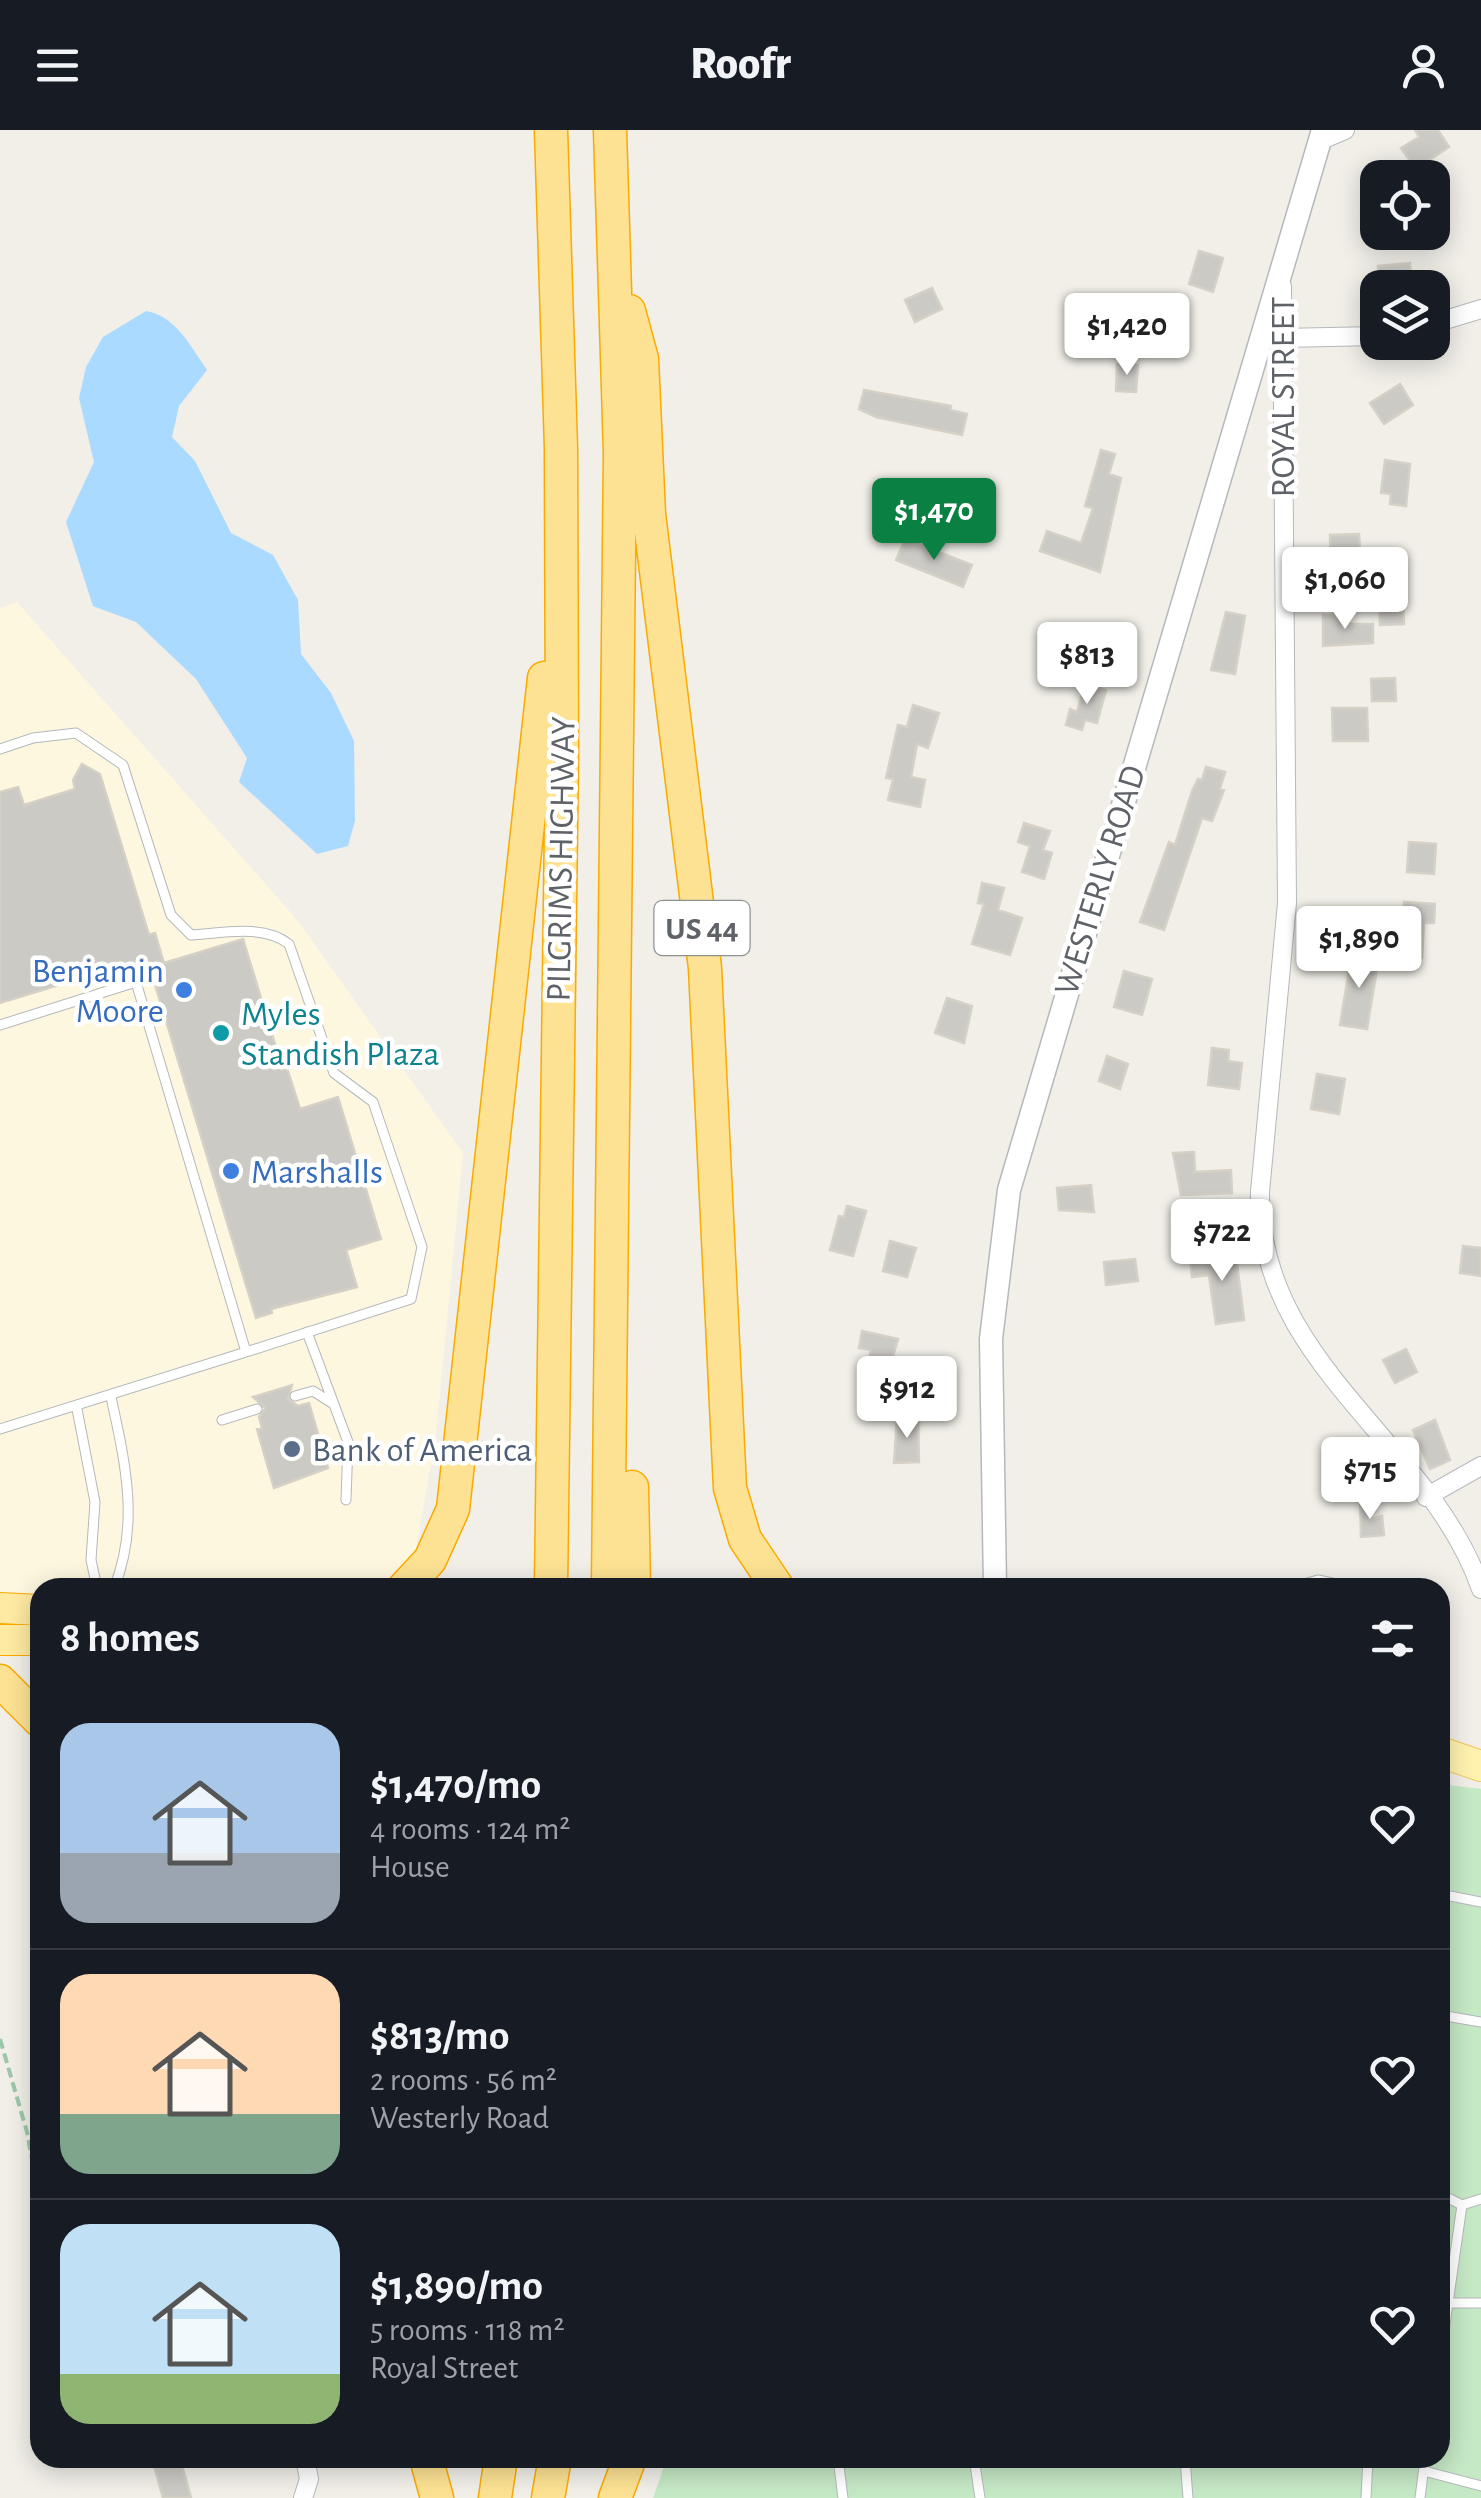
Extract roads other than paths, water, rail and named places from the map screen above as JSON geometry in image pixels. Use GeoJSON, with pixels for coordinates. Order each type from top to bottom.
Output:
{"type":"FeatureCollection","features":[{"type":"Feature","properties":{"kind":"highway","name":"PILGRIMS HIGHWAY"},"geometry":{"type":"LineString","coordinates":[[550,1578],[562,510],[552,130]]}},
{"type":"Feature","properties":{"kind":"highway","name":"PILGRIMS HIGHWAY"},"geometry":{"type":"LineString","coordinates":[[610,130],[620,669],[612,1399],[632,1484],[621,1576]]}},
{"type":"Feature","properties":{"kind":"highway","name":"US 44"},"geometry":{"type":"LineString","coordinates":[[615,262],[642,359],[650,514],[700,908],[730,1488],[744,1539],[771,1578]]}},
{"type":"Feature","properties":{"kind":"highway"},"geometry":{"type":"LineString","coordinates":[[413,1578],[430,1560],[453,1509],[562,510]]}},
{"type":"Feature","properties":{"kind":"highway"},"geometry":{"type":"LineString","coordinates":[[0,1608],[30,1610]]}},
{"type":"Feature","properties":{"kind":"highway"},"geometry":{"type":"LineString","coordinates":[[0,1640],[30,1640]]}},
{"type":"Feature","properties":{"kind":"highway"},"geometry":{"type":"LineString","coordinates":[[0,1680],[30,1711]]}},
{"type":"Feature","properties":{"kind":"highway"},"geometry":{"type":"LineString","coordinates":[[429,2468],[437,2498]]}},
{"type":"Feature","properties":{"kind":"highway"},"geometry":{"type":"LineString","coordinates":[[495,2498],[500,2468]]}},
{"type":"Feature","properties":{"kind":"highway"},"geometry":{"type":"LineString","coordinates":[[548,2498],[553,2468]]}},
{"type":"Feature","properties":{"kind":"highway"},"geometry":{"type":"LineString","coordinates":[[615,2498],[626,2468]]}},
{"type":"Feature","properties":{"kind":"main road"},"geometry":{"type":"LineString","coordinates":[[1450,1755],[1481,1766]]}},
{"type":"Feature","properties":{"kind":"main road"},"geometry":{"type":"LineString","coordinates":[[1450,1764],[1481,1766]]}},
{"type":"Feature","properties":{"kind":"street"},"geometry":{"type":"LineString","coordinates":[[1321,135],[1345,130]]}},
{"type":"Feature","properties":{"kind":"street","name":"WESTERLY ROAD"},"geometry":{"type":"LineString","coordinates":[[995,1578],[991,1339],[1009,1190],[1043,1064],[1321,135]]}},
{"type":"Feature","properties":{"kind":"street","name":"ROYAL STREET"},"geometry":{"type":"LineString","coordinates":[[1282,275],[1287,903],[1260,1192],[1262,1238],[1270,1274],[1302,1334],[1426,1497],[1466,1554],[1481,1589]]}},
{"type":"Feature","properties":{"kind":"street"},"geometry":{"type":"LineString","coordinates":[[1450,318],[1481,309]]}},
{"type":"Feature","properties":{"kind":"street"},"geometry":{"type":"LineString","coordinates":[[1282,338],[1360,336]]}},
{"type":"Feature","properties":{"kind":"street"},"geometry":{"type":"LineString","coordinates":[[1426,1497],[1481,1466]]}},
{"type":"Feature","properties":{"kind":"street"},"geometry":{"type":"LineString","coordinates":[[302,2498],[309,2480],[307,2468]]}},
{"type":"Feature","properties":{"kind":"street"},"geometry":{"type":"LineString","coordinates":[[629,2498],[637,2468]]}},
{"type":"Feature","properties":{"kind":"lane"},"geometry":{"type":"LineString","coordinates":[[0,748],[32,738],[76,733],[124,765],[170,915],[191,935],[254,932],[278,936],[289,944],[334,1073],[374,1102],[422,1247],[411,1298],[76,1409],[0,1429]]}},
{"type":"Feature","properties":{"kind":"lane"},"geometry":{"type":"LineString","coordinates":[[0,1025],[136,982],[246,1352]]}},
{"type":"Feature","properties":{"kind":"lane"},"geometry":{"type":"LineString","coordinates":[[307,1332],[348,1442],[346,1500]]}},
{"type":"Feature","properties":{"kind":"lane"},"geometry":{"type":"LineString","coordinates":[[295,1396],[313,1391],[334,1405]]}},
{"type":"Feature","properties":{"kind":"lane"},"geometry":{"type":"LineString","coordinates":[[111,1397],[131,1489],[124,1562],[118,1578]]}},
{"type":"Feature","properties":{"kind":"lane"},"geometry":{"type":"LineString","coordinates":[[76,1409],[95,1502],[91,1560],[94,1578]]}},
{"type":"Feature","properties":{"kind":"lane"},"geometry":{"type":"LineString","coordinates":[[222,1420],[256,1410]]}},
{"type":"Feature","properties":{"kind":"lane"},"geometry":{"type":"LineString","coordinates":[[1450,1896],[1481,1902]]}},
{"type":"Feature","properties":{"kind":"lane"},"geometry":{"type":"LineString","coordinates":[[1450,2016],[1481,2022]]}},
{"type":"Feature","properties":{"kind":"lane"},"geometry":{"type":"LineString","coordinates":[[1450,2199],[1462,2205],[1481,2199]]}},
{"type":"Feature","properties":{"kind":"lane"},"geometry":{"type":"LineString","coordinates":[[1450,2289],[1462,2205]]}},
{"type":"Feature","properties":{"kind":"lane"},"geometry":{"type":"LineString","coordinates":[[1450,2303],[1481,2303]]}},
{"type":"Feature","properties":{"kind":"lane"},"geometry":{"type":"LineString","coordinates":[[839,2468],[843,2498]]}},
{"type":"Feature","properties":{"kind":"lane"},"geometry":{"type":"LineString","coordinates":[[976,2468],[980,2498]]}},
{"type":"Feature","properties":{"kind":"lane"},"geometry":{"type":"LineString","coordinates":[[1186,2468],[1188,2498]]}},
{"type":"Feature","properties":{"kind":"lane"},"geometry":{"type":"LineString","coordinates":[[1366,2498],[1368,2468]]}},
{"type":"Feature","properties":{"kind":"lane"},"geometry":{"type":"LineString","coordinates":[[1420,2498],[1424,2470],[1481,2486]]}},
{"type":"Feature","properties":{"kind":"water"},"geometry":{"type":"Polygon","coordinates":[[[146,311],[174,326],[207,370],[179,406],[172,437],[195,461],[231,533],[273,555],[298,600],[301,654],[331,693],[354,741],[355,821],[348,846],[317,854],[239,782],[247,758],[196,679],[136,622],[93,606],[66,522],[94,462],[79,398],[86,367],[103,337],[146,311]]]}},
{"type":"Feature","properties":{"kind":"place","name":"Benjamin Moore"},"geometry":{"type":"Point","coordinates":[184,990]}},
{"type":"Feature","properties":{"kind":"place","name":"Myles Standish Plaza"},"geometry":{"type":"Point","coordinates":[221,1033]}},
{"type":"Feature","properties":{"kind":"place","name":"Marshalls"},"geometry":{"type":"Point","coordinates":[231,1171]}},
{"type":"Feature","properties":{"kind":"place","name":"Bank of America"},"geometry":{"type":"Point","coordinates":[292,1449]}}]}
